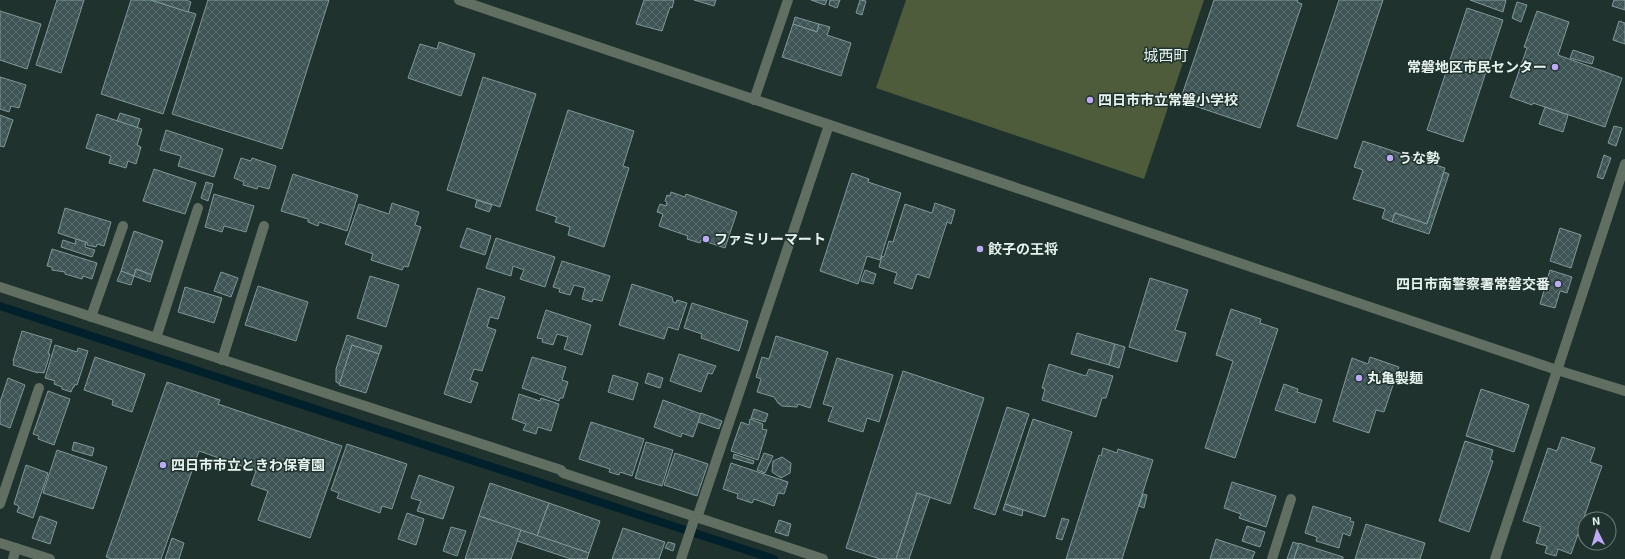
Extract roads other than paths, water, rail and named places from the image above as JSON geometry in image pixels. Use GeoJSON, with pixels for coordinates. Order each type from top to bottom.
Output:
{"type":"FeatureCollection","features":[{"type":"Feature","properties":{"kind":"street"},"geometry":{"type":"LineString","coordinates":[[459,0],[1557,370],[1625,391]]}},
{"type":"Feature","properties":{"kind":"street"},"geometry":{"type":"LineString","coordinates":[[754,100],[788,0]]}},
{"type":"Feature","properties":{"kind":"street"},"geometry":{"type":"LineString","coordinates":[[681,559],[829,124]]}},
{"type":"Feature","properties":{"kind":"street"},"geometry":{"type":"LineString","coordinates":[[1496,559],[1625,164]]}},
{"type":"Feature","properties":{"kind":"street"},"geometry":{"type":"LineString","coordinates":[[156,338],[198,208]]}},
{"type":"Feature","properties":{"kind":"street"},"geometry":{"type":"LineString","coordinates":[[92,317],[123,226]]}},
{"type":"Feature","properties":{"kind":"street"},"geometry":{"type":"LineString","coordinates":[[222,360],[264,226]]}},
{"type":"Feature","properties":{"kind":"street"},"geometry":{"type":"LineString","coordinates":[[0,287],[561,470],[563,473],[823,559]]}},
{"type":"Feature","properties":{"kind":"street"},"geometry":{"type":"LineString","coordinates":[[0,504],[39,388]]}},
{"type":"Feature","properties":{"kind":"street"},"geometry":{"type":"LineString","coordinates":[[1272,559],[1291,499]]}},
{"type":"Feature","properties":{"kind":"street"},"geometry":{"type":"LineString","coordinates":[[0,542],[50,559]]}},
{"type":"Feature","properties":{"kind":"street"},"geometry":{"type":"LineString","coordinates":[[13,559],[16,548]]}},
{"type":"Feature","properties":{"kind":"waterway"},"geometry":{"type":"LineString","coordinates":[[0,306],[774,559]]}},
{"type":"Feature","properties":{"kind":"place","name":"常磐地区市民センター"},"geometry":{"type":"Point","coordinates":[1555,67]}},
{"type":"Feature","properties":{"kind":"place","name":"四日市市立常磐小学校"},"geometry":{"type":"Point","coordinates":[1090,100]}},
{"type":"Feature","properties":{"kind":"place","name":"うな勢"},"geometry":{"type":"Point","coordinates":[1390,158]}},
{"type":"Feature","properties":{"kind":"place","name":"ファミリーマート"},"geometry":{"type":"Point","coordinates":[706,239]}},
{"type":"Feature","properties":{"kind":"place","name":"餃子の王将"},"geometry":{"type":"Point","coordinates":[980,249]}},
{"type":"Feature","properties":{"kind":"place","name":"四日市南警察署常磐交番"},"geometry":{"type":"Point","coordinates":[1558,284]}},
{"type":"Feature","properties":{"kind":"place","name":"丸亀製麺"},"geometry":{"type":"Point","coordinates":[1359,378]}},
{"type":"Feature","properties":{"kind":"place","name":"四日市市立ときわ保育園"},"geometry":{"type":"Point","coordinates":[163,465]}},
{"type":"Feature","properties":{"kind":"district","name":"城西町"},"geometry":{"type":"Point","coordinates":[1166,56]}}]}
